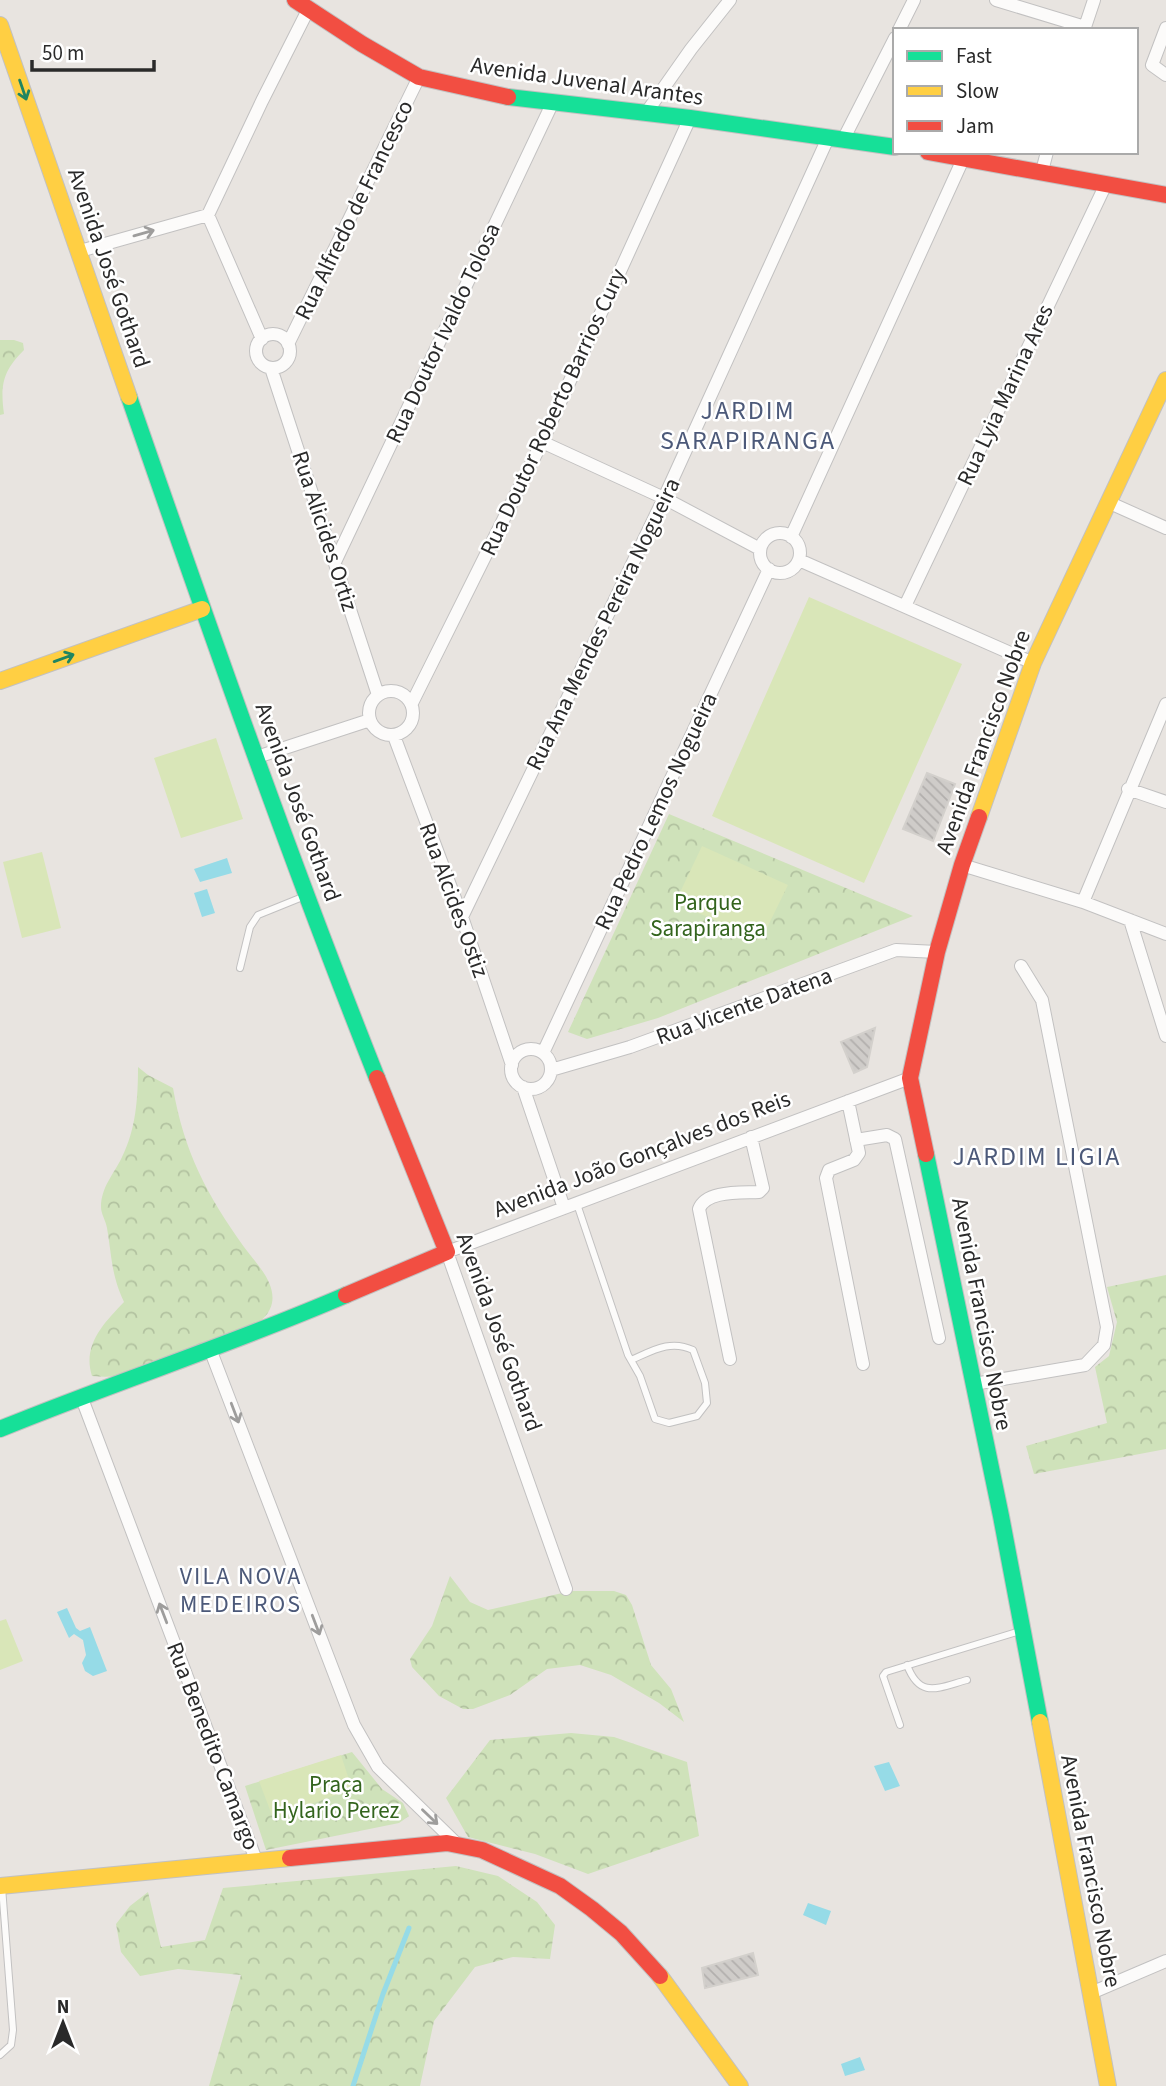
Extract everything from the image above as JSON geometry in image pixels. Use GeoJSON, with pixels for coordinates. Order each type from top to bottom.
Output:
{"type":"FeatureCollection","features":[{"type":"Feature","properties":{"kind":"street"},"geometry":{"type":"LineString","coordinates":[[646,113],[730,0]]}},
{"type":"Feature","properties":{"kind":"street"},"geometry":{"type":"LineString","coordinates":[[900,28],[914,0]]}},
{"type":"Feature","properties":{"kind":"street"},"geometry":{"type":"LineString","coordinates":[[996,0],[1085,28],[1094,0]]}},
{"type":"Feature","properties":{"kind":"street"},"geometry":{"type":"LineString","coordinates":[[262,339],[208,215],[262,101],[302,5]]}},
{"type":"Feature","properties":{"kind":"street","name":"Avenida Juvenal Arantes"},"geometry":{"type":"LineString","coordinates":[[302,5],[419,77],[487,94],[552,104],[690,118],[893,147]]}},
{"type":"Feature","properties":{"kind":"street","name":"Avenida José Gothard"},"geometry":{"type":"LineString","coordinates":[[0,25],[202,609],[347,1002],[447,1252],[566,1589]]}},
{"type":"Feature","properties":{"kind":"street"},"geometry":{"type":"LineString","coordinates":[[1166,28],[1152,65],[1166,75]]}},
{"type":"Feature","properties":{"kind":"street","name":"Rua Ana Mendes Pereira Nogueira"},"geometry":{"type":"LineString","coordinates":[[462,918],[835,139],[893,41]]}},
{"type":"Feature","properties":{"kind":"street","name":"Rua Alfredo de Francesco"},"geometry":{"type":"LineString","coordinates":[[288,344],[419,77]]}},
{"type":"Feature","properties":{"kind":"street","name":"Rua Doutor Ivaldo Tolosa"},"geometry":{"type":"LineString","coordinates":[[335,562],[552,104]]}},
{"type":"Feature","properties":{"kind":"street","name":"Rua Doutor Roberto Barrios Cury"},"geometry":{"type":"LineString","coordinates":[[412,703],[542,442],[690,118]]}},
{"type":"Feature","properties":{"kind":"street"},"geometry":{"type":"LineString","coordinates":[[941,154],[1166,195]]}},
{"type":"Feature","properties":{"kind":"street"},"geometry":{"type":"LineString","coordinates":[[1042,171],[1046,154]]}},
{"type":"Feature","properties":{"kind":"street"},"geometry":{"type":"LineString","coordinates":[[791,537],[964,158]]}},
{"type":"Feature","properties":{"kind":"street","name":"Rua Lyia Marina Ares"},"geometry":{"type":"LineString","coordinates":[[905,606],[1105,184]]}},
{"type":"Feature","properties":{"kind":"street"},"geometry":{"type":"LineString","coordinates":[[80,251],[208,215]]}},
{"type":"Feature","properties":{"kind":"street"},"geometry":{"type":"LineString","coordinates":[[275,335],[288,344],[289,353],[285,362],[271,368],[261,363],[256,354],[258,343],[262,339],[275,335]]}},
{"type":"Feature","properties":{"kind":"street","name":"Rua Alicides Ortiz"},"geometry":{"type":"LineString","coordinates":[[271,368],[378,695]]}},
{"type":"Feature","properties":{"kind":"street","name":"Avenida Francisco Nobre"},"geometry":{"type":"LineString","coordinates":[[1108,2086],[974,1384],[910,1078],[937,951],[962,865],[1032,663],[1166,380]]}},
{"type":"Feature","properties":{"kind":"street"},"geometry":{"type":"LineString","coordinates":[[542,442],[664,498],[760,550]]}},
{"type":"Feature","properties":{"kind":"street"},"geometry":{"type":"LineString","coordinates":[[1110,503],[1166,528]]}},
{"type":"Feature","properties":{"kind":"street"},"geometry":{"type":"LineString","coordinates":[[779,533],[791,537],[799,547],[796,565],[778,573],[762,563],[760,550],[766,538],[779,533]]}},
{"type":"Feature","properties":{"kind":"street"},"geometry":{"type":"LineString","coordinates":[[799,559],[1032,663]]}},
{"type":"Feature","properties":{"kind":"street","name":"Rua Pedro Lemos Nogueira"},"geometry":{"type":"LineString","coordinates":[[543,1053],[769,569]]}},
{"type":"Feature","properties":{"kind":"street"},"geometry":{"type":"LineString","coordinates":[[0,681],[202,609]]}},
{"type":"Feature","properties":{"kind":"street"},"geometry":{"type":"LineString","coordinates":[[393,691],[407,697],[412,703],[414,717],[411,724],[407,730],[394,736],[379,732],[370,720],[370,706],[378,695],[393,691]]}},
{"type":"Feature","properties":{"kind":"street"},"geometry":{"type":"LineString","coordinates":[[1083,902],[1128,789],[1166,704]]}},
{"type":"Feature","properties":{"kind":"street"},"geometry":{"type":"LineString","coordinates":[[257,757],[370,720]]}},
{"type":"Feature","properties":{"kind":"street","name":"Rua Alcides Ostiz"},"geometry":{"type":"LineString","coordinates":[[394,736],[462,918],[512,1065]]}},
{"type":"Feature","properties":{"kind":"street"},"geometry":{"type":"LineString","coordinates":[[1128,789],[1166,802]]}},
{"type":"Feature","properties":{"kind":"street"},"geometry":{"type":"LineString","coordinates":[[962,865],[1083,902],[1166,934]]}},
{"type":"Feature","properties":{"kind":"street"},"geometry":{"type":"LineString","coordinates":[[1130,920],[1166,1036]]}},
{"type":"Feature","properties":{"kind":"street","name":"Rua Vicente Datena"},"geometry":{"type":"LineString","coordinates":[[551,1070],[630,1047],[895,950],[937,951]]}},
{"type":"Feature","properties":{"kind":"street"},"geometry":{"type":"LineString","coordinates":[[974,1384],[1085,1365],[1104,1345],[1107,1327],[1042,1000],[1021,966]]}},
{"type":"Feature","properties":{"kind":"street"},"geometry":{"type":"LineString","coordinates":[[523,1087],[542,1087],[550,1077],[551,1063],[543,1053],[530,1049],[514,1059],[513,1078],[523,1087],[570,1205]]}},
{"type":"Feature","properties":{"kind":"street","name":"Avenida João Gonçalves dos Reis"},"geometry":{"type":"LineString","coordinates":[[0,1429],[81,1395],[282,1323],[447,1252],[910,1078]]}},
{"type":"Feature","properties":{"kind":"street"},"geometry":{"type":"LineString","coordinates":[[848,1101],[859,1153],[854,1160],[829,1170],[825,1178],[863,1364]]}},
{"type":"Feature","properties":{"kind":"street"},"geometry":{"type":"LineString","coordinates":[[856,1140],[887,1135],[895,1139],[939,1338]]}},
{"type":"Feature","properties":{"kind":"street"},"geometry":{"type":"LineString","coordinates":[[730,1359],[699,1209],[702,1202],[710,1197],[759,1192],[762,1188],[751,1137]]}},
{"type":"Feature","properties":{"kind":"street"},"geometry":{"type":"LineString","coordinates":[[210,1349],[354,1725],[378,1767],[457,1844]]}},
{"type":"Feature","properties":{"kind":"street","name":"Rua Benedito Camargo"},"geometry":{"type":"LineString","coordinates":[[81,1395],[256,1860]]}},
{"type":"Feature","properties":{"kind":"street"},"geometry":{"type":"LineString","coordinates":[[1,1886],[256,1860],[457,1844],[495,1854],[578,1896],[618,1928],[651,1963],[740,2086]]}},
{"type":"Feature","properties":{"kind":"street"},"geometry":{"type":"LineString","coordinates":[[1091,1993],[1166,1961]]}},
{"type":"Feature","properties":{"kind":"lane"},"geometry":{"type":"LineString","coordinates":[[240,968],[250,927],[258,915],[307,895]]}},
{"type":"Feature","properties":{"kind":"lane"},"geometry":{"type":"LineString","coordinates":[[570,1205],[631,1360],[640,1376],[655,1419],[669,1423],[697,1416],[707,1403],[705,1383],[692,1350],[669,1344],[631,1360]]}},
{"type":"Feature","properties":{"kind":"lane"},"geometry":{"type":"LineString","coordinates":[[900,1725],[883,1676],[886,1672],[1022,1631]]}},
{"type":"Feature","properties":{"kind":"lane"},"geometry":{"type":"LineString","coordinates":[[907,1665],[915,1684],[921,1687],[933,1688],[967,1680]]}},
{"type":"Feature","properties":{"kind":"lane"},"geometry":{"type":"LineString","coordinates":[[0,2055],[11,2045],[13,2031],[1,1886]]}},
{"type":"Feature","properties":{"kind":"green space"},"geometry":{"type":"Polygon","coordinates":[[[0,340],[23,343],[24,350],[7,372],[2,394],[4,414],[0,415],[0,340]]]}},
{"type":"Feature","properties":{"kind":"green space"},"geometry":{"type":"Polygon","coordinates":[[[809,597],[962,664],[864,883],[712,816],[809,597]]]}},
{"type":"Feature","properties":{"kind":"green space"},"geometry":{"type":"Polygon","coordinates":[[[216,738],[243,819],[181,838],[154,758],[216,738]]]}},
{"type":"Feature","properties":{"kind":"green space","name":"Parque Sarapiranga"},"geometry":{"type":"Polygon","coordinates":[[[669,814],[913,916],[658,1018],[587,1039],[568,1032],[669,814]]]}},
{"type":"Feature","properties":{"kind":"green space"},"geometry":{"type":"Polygon","coordinates":[[[702,846],[788,885],[761,940],[675,903],[702,846]]]}},
{"type":"Feature","properties":{"kind":"green space"},"geometry":{"type":"Polygon","coordinates":[[[42,852],[61,928],[22,938],[3,862],[42,852]]]}},
{"type":"Feature","properties":{"kind":"green space"},"geometry":{"type":"Polygon","coordinates":[[[138,1067],[173,1088],[184,1133],[199,1172],[219,1209],[268,1280],[272,1303],[269,1312],[255,1325],[166,1363],[123,1376],[92,1376],[92,1344],[102,1326],[124,1302],[114,1274],[101,1207],[106,1187],[122,1157],[133,1124],[138,1067]]]}},
{"type":"Feature","properties":{"kind":"green space"},"geometry":{"type":"Polygon","coordinates":[[[1166,1275],[1166,1449],[1034,1474],[1026,1446],[1107,1423],[1095,1367],[1109,1356],[1117,1322],[1107,1287],[1166,1275]]]}},
{"type":"Feature","properties":{"kind":"green space"},"geometry":{"type":"Polygon","coordinates":[[[450,1576],[470,1602],[488,1610],[571,1591],[614,1591],[626,1595],[632,1605],[651,1665],[671,1689],[684,1722],[659,1703],[611,1675],[580,1665],[547,1669],[510,1695],[473,1709],[463,1709],[439,1696],[412,1667],[410,1659],[432,1626],[450,1576]]]}},
{"type":"Feature","properties":{"kind":"green space"},"geometry":{"type":"Polygon","coordinates":[[[6,1619],[23,1661],[0,1670],[0,1621],[6,1619]]]}},
{"type":"Feature","properties":{"kind":"green space"},"geometry":{"type":"Polygon","coordinates":[[[571,1733],[614,1737],[687,1762],[699,1836],[588,1874],[535,1854],[468,1837],[446,1798],[490,1740],[571,1733]]]}},
{"type":"Feature","properties":{"kind":"green space","name":"Praça Hylario Perez"},"geometry":{"type":"Polygon","coordinates":[[[352,1752],[382,1789],[403,1803],[409,1816],[399,1823],[266,1850],[245,1786],[352,1752]]]}},
{"type":"Feature","properties":{"kind":"green space"},"geometry":{"type":"Polygon","coordinates":[[[341,1755],[352,1789],[273,1818],[259,1781],[341,1755]]]}},
{"type":"Feature","properties":{"kind":"green space"},"geometry":{"type":"Polygon","coordinates":[[[456,1866],[498,1876],[537,1902],[555,1925],[550,1959],[513,1957],[475,1967],[434,2021],[420,2086],[209,2086],[241,1975],[178,1969],[140,1976],[121,1952],[116,1924],[130,1906],[148,1892],[161,1947],[205,1940],[223,1888],[456,1866]]]}},
{"type":"Feature","properties":{"kind":"water"},"geometry":{"type":"Polygon","coordinates":[[[227,858],[232,873],[200,882],[194,869],[227,858]]]}},
{"type":"Feature","properties":{"kind":"water"},"geometry":{"type":"Polygon","coordinates":[[[207,889],[215,913],[202,917],[194,893],[207,889]]]}},
{"type":"Feature","properties":{"kind":"water"},"geometry":{"type":"Polygon","coordinates":[[[67,1608],[76,1628],[80,1631],[90,1627],[107,1671],[93,1676],[85,1671],[82,1663],[86,1655],[83,1640],[74,1634],[69,1638],[57,1612],[67,1608]]]}},
{"type":"Feature","properties":{"kind":"water"},"geometry":{"type":"Polygon","coordinates":[[[889,1762],[900,1786],[885,1791],[874,1766],[889,1762]]]}},
{"type":"Feature","properties":{"kind":"water"},"geometry":{"type":"Polygon","coordinates":[[[808,1903],[831,1911],[826,1925],[803,1915],[808,1903]]]}},
{"type":"Feature","properties":{"kind":"water"},"geometry":{"type":"Polygon","coordinates":[[[860,2057],[865,2070],[845,2076],[841,2064],[860,2057]]]}},
{"type":"Feature","properties":{"kind":"building"},"geometry":{"type":"Polygon","coordinates":[[[927,773],[955,784],[933,841],[903,829],[927,773]]]}},
{"type":"Feature","properties":{"kind":"building"},"geometry":{"type":"Polygon","coordinates":[[[875,1028],[867,1067],[854,1073],[841,1042],[875,1028]]]}},
{"type":"Feature","properties":{"kind":"building"},"geometry":{"type":"Polygon","coordinates":[[[753,1953],[758,1975],[705,1988],[702,1968],[753,1953]]]}},
{"type":"Feature","properties":{"kind":"waterway"},"geometry":{"type":"LineString","coordinates":[[353,2086],[383,1994],[409,1928]]}},
{"type":"Feature","properties":{"kind":"traffic: fast"},"geometry":{"type":"LineString","coordinates":[[508,97],[690,118],[893,147]]}},
{"type":"Feature","properties":{"kind":"traffic: fast"},"geometry":{"type":"LineString","coordinates":[[129,397],[280,824],[377,1078]]}},
{"type":"Feature","properties":{"kind":"traffic: fast"},"geometry":{"type":"LineString","coordinates":[[926,1154],[1001,1516],[1040,1722]]}},
{"type":"Feature","properties":{"kind":"traffic: fast"},"geometry":{"type":"LineString","coordinates":[[0,1429],[346,1295]]}},
{"type":"Feature","properties":{"kind":"traffic: slow"},"geometry":{"type":"LineString","coordinates":[[0,25],[129,397]]}},
{"type":"Feature","properties":{"kind":"traffic: slow"},"geometry":{"type":"LineString","coordinates":[[979,817],[1033,663],[1166,380]]}},
{"type":"Feature","properties":{"kind":"traffic: slow"},"geometry":{"type":"LineString","coordinates":[[0,681],[202,609]]}},
{"type":"Feature","properties":{"kind":"traffic: slow"},"geometry":{"type":"LineString","coordinates":[[1040,1722],[1108,2086]]}},
{"type":"Feature","properties":{"kind":"traffic: slow"},"geometry":{"type":"LineString","coordinates":[[0,1886],[290,1858]]}},
{"type":"Feature","properties":{"kind":"traffic: slow"},"geometry":{"type":"LineString","coordinates":[[660,1976],[740,2086]]}},
{"type":"Feature","properties":{"kind":"traffic: jam"},"geometry":{"type":"LineString","coordinates":[[295,0],[419,77],[508,97]]}},
{"type":"Feature","properties":{"kind":"traffic: jam"},"geometry":{"type":"LineString","coordinates":[[939,154],[1166,195]]}},
{"type":"Feature","properties":{"kind":"traffic: jam"},"geometry":{"type":"LineString","coordinates":[[926,1154],[910,1078],[937,952],[979,817]]}},
{"type":"Feature","properties":{"kind":"traffic: jam"},"geometry":{"type":"LineString","coordinates":[[346,1295],[447,1252],[377,1078]]}},
{"type":"Feature","properties":{"kind":"traffic: jam"},"geometry":{"type":"LineString","coordinates":[[290,1858],[447,1843],[482,1850],[560,1886],[621,1933],[660,1976]]}},
{"type":"Feature","properties":{"kind":"district","name":"JARDIM SARAPIRANGA"},"geometry":{"type":"Point","coordinates":[748,425]}},
{"type":"Feature","properties":{"kind":"district","name":"JARDIM LIGIA"},"geometry":{"type":"Point","coordinates":[1037,1156]}},
{"type":"Feature","properties":{"kind":"district","name":"VILA NOVA MEDEIROS"},"geometry":{"type":"Point","coordinates":[241,1590]}}]}
